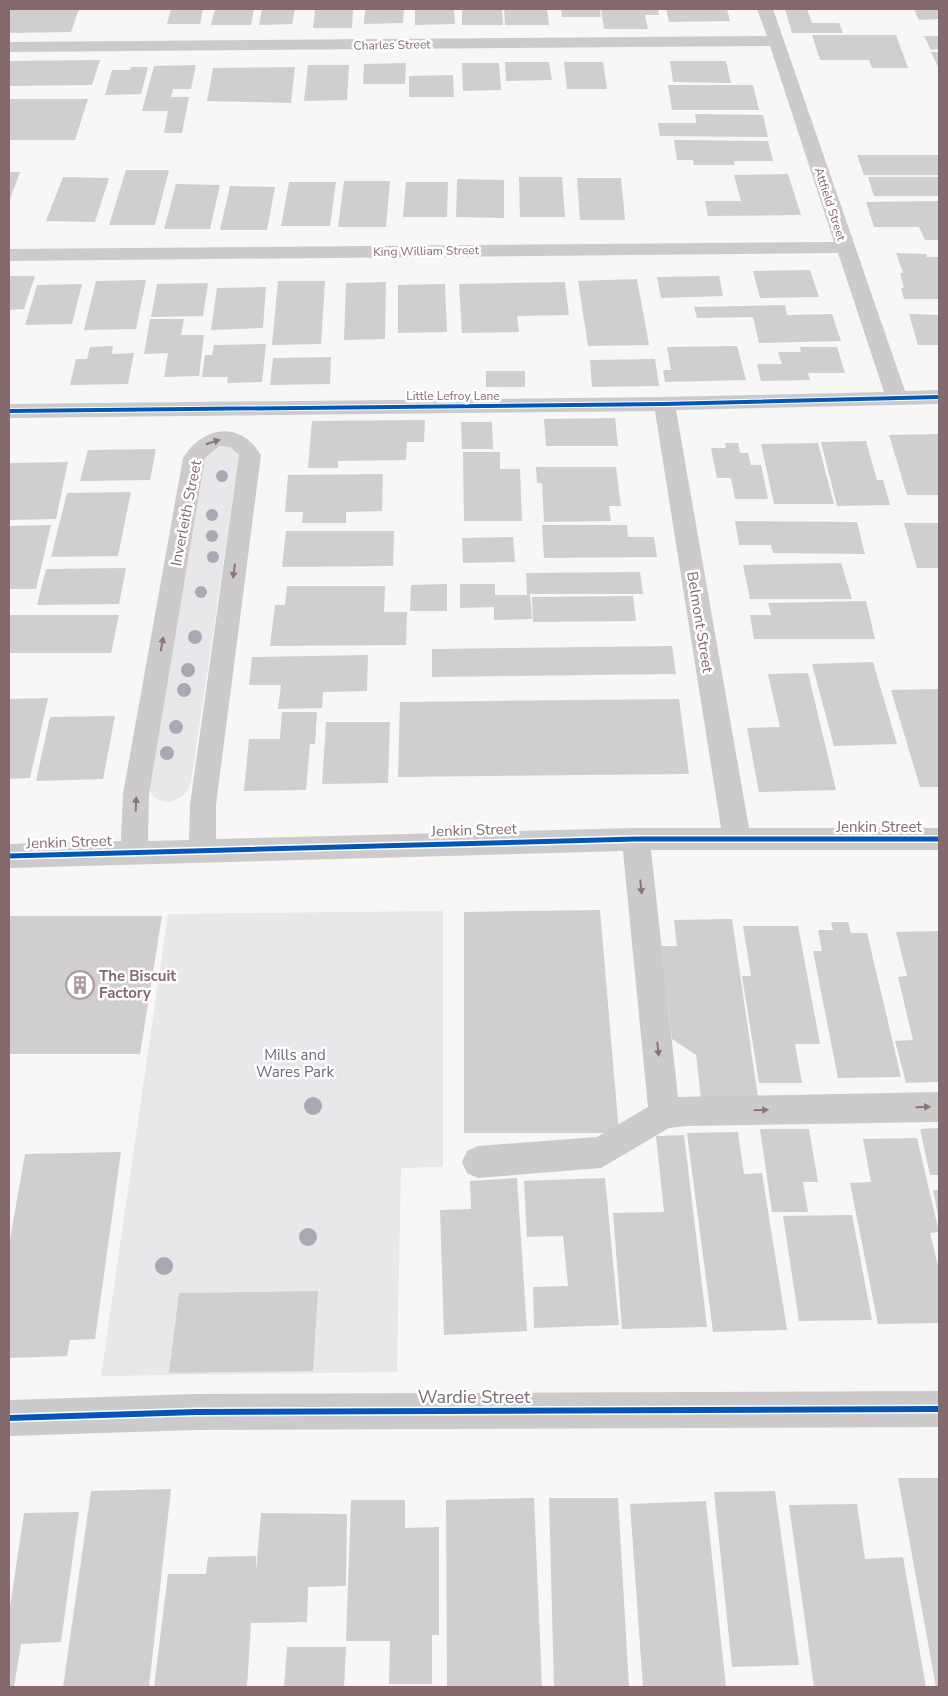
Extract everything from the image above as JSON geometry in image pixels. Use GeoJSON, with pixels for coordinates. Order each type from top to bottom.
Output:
{"type":"FeatureCollection","features":[{"type":"Feature","properties":{"kind":"street","name":"Attfield Street"},"geometry":{"type":"LineString","coordinates":[[765,9],[896,399]]}},
{"type":"Feature","properties":{"kind":"street","name":"Charles Street"},"geometry":{"type":"LineString","coordinates":[[9,47],[775,41]]}},
{"type":"Feature","properties":{"kind":"street","name":"King William Street"},"geometry":{"type":"LineString","coordinates":[[9,255],[844,247]]}},
{"type":"Feature","properties":{"kind":"street","name":"Little Lefroy Lane"},"geometry":{"type":"LineString","coordinates":[[9,411],[664,404],[939,397]]}},
{"type":"Feature","properties":{"kind":"street","name":"Belmont Street"},"geometry":{"type":"LineString","coordinates":[[664,404],[737,840]]}},
{"type":"Feature","properties":{"kind":"street","name":"Inverleith Street"},"geometry":{"type":"LineString","coordinates":[[134,853],[136,794],[194,458],[206,443],[218,439],[234,439],[247,447],[250,455],[203,805],[202,850]]}},
{"type":"Feature","properties":{"kind":"street","name":"Jenkin Street"},"geometry":{"type":"LineString","coordinates":[[9,856],[636,838],[737,840],[939,839]]}},
{"type":"Feature","properties":{"kind":"street"},"geometry":{"type":"LineString","coordinates":[[636,838],[664,1114]]}},
{"type":"Feature","properties":{"kind":"street"},"geometry":{"type":"LineString","coordinates":[[478,1162],[601,1152],[664,1114],[686,1111],[939,1107]]}},
{"type":"Feature","properties":{"kind":"street","name":"Wardie Street"},"geometry":{"type":"LineString","coordinates":[[9,1418],[196,1412],[939,1409]]}},
{"type":"Feature","properties":{"kind":"green space"},"geometry":{"type":"Polygon","coordinates":[[[228,446],[233,448],[239,456],[191,782],[188,789],[179,798],[174,801],[161,801],[150,792],[150,786],[203,457],[216,447],[228,446]]]}},
{"type":"Feature","properties":{"kind":"green space","name":"Mills and Wares Park"},"geometry":{"type":"Polygon","coordinates":[[[443,911],[443,1167],[401,1168],[397,1372],[101,1376],[168,914],[443,911]]]}},
{"type":"Feature","properties":{"kind":"building"},"geometry":{"type":"Polygon","coordinates":[[[9,9],[79,9],[71,32],[9,33],[9,9]]]}},
{"type":"Feature","properties":{"kind":"building"},"geometry":{"type":"Polygon","coordinates":[[[171,9],[203,9],[200,24],[167,24],[171,9]]]}},
{"type":"Feature","properties":{"kind":"building"},"geometry":{"type":"Polygon","coordinates":[[[215,9],[254,9],[251,25],[211,25],[215,9]]]}},
{"type":"Feature","properties":{"kind":"building"},"geometry":{"type":"Polygon","coordinates":[[[262,9],[295,9],[292,24],[259,25],[262,9]]]}},
{"type":"Feature","properties":{"kind":"building"},"geometry":{"type":"Polygon","coordinates":[[[315,9],[353,9],[352,28],[313,28],[315,9]]]}},
{"type":"Feature","properties":{"kind":"building"},"geometry":{"type":"Polygon","coordinates":[[[365,9],[404,9],[403,23],[364,24],[365,9]]]}},
{"type":"Feature","properties":{"kind":"building"},"geometry":{"type":"Polygon","coordinates":[[[415,9],[454,9],[455,24],[415,25],[415,9]]]}},
{"type":"Feature","properties":{"kind":"building"},"geometry":{"type":"Polygon","coordinates":[[[462,9],[502,9],[503,25],[462,25],[462,9]]]}},
{"type":"Feature","properties":{"kind":"building"},"geometry":{"type":"Polygon","coordinates":[[[504,9],[547,9],[549,25],[505,25],[504,9]]]}},
{"type":"Feature","properties":{"kind":"building"},"geometry":{"type":"Polygon","coordinates":[[[561,9],[600,9],[601,17],[562,17],[561,9]]]}},
{"type":"Feature","properties":{"kind":"building"},"geometry":{"type":"Polygon","coordinates":[[[601,9],[658,9],[659,15],[645,15],[648,29],[604,29],[601,9]]]}},
{"type":"Feature","properties":{"kind":"building"},"geometry":{"type":"Polygon","coordinates":[[[666,9],[727,9],[730,21],[669,22],[666,9]]]}},
{"type":"Feature","properties":{"kind":"building"},"geometry":{"type":"Polygon","coordinates":[[[785,9],[807,9],[812,23],[839,23],[843,33],[792,33],[785,9]]]}},
{"type":"Feature","properties":{"kind":"building"},"geometry":{"type":"Polygon","coordinates":[[[914,9],[939,9],[939,19],[919,20],[914,9]]]}},
{"type":"Feature","properties":{"kind":"building"},"geometry":{"type":"Polygon","coordinates":[[[812,35],[896,35],[908,68],[872,68],[869,60],[820,60],[812,35]]]}},
{"type":"Feature","properties":{"kind":"building"},"geometry":{"type":"Polygon","coordinates":[[[924,36],[939,36],[939,49],[931,50],[924,36]]]}},
{"type":"Feature","properties":{"kind":"building"},"geometry":{"type":"Polygon","coordinates":[[[931,52],[939,52],[939,69],[931,52]]]}},
{"type":"Feature","properties":{"kind":"building"},"geometry":{"type":"Polygon","coordinates":[[[100,60],[92,85],[9,86],[9,61],[100,60]]]}},
{"type":"Feature","properties":{"kind":"building"},"geometry":{"type":"Polygon","coordinates":[[[670,61],[726,61],[731,83],[673,82],[670,61]]]}},
{"type":"Feature","properties":{"kind":"building"},"geometry":{"type":"Polygon","coordinates":[[[505,62],[549,62],[552,80],[506,81],[505,62]]]}},
{"type":"Feature","properties":{"kind":"building"},"geometry":{"type":"Polygon","coordinates":[[[564,62],[603,62],[607,89],[567,89],[564,62]]]}},
{"type":"Feature","properties":{"kind":"building"},"geometry":{"type":"Polygon","coordinates":[[[406,63],[405,84],[363,84],[364,64],[406,63]]]}},
{"type":"Feature","properties":{"kind":"building"},"geometry":{"type":"Polygon","coordinates":[[[462,63],[499,63],[501,90],[463,91],[462,63]]]}},
{"type":"Feature","properties":{"kind":"building"},"geometry":{"type":"Polygon","coordinates":[[[196,65],[191,89],[173,89],[171,97],[189,97],[182,133],[164,133],[168,111],[142,111],[154,66],[196,65]]]}},
{"type":"Feature","properties":{"kind":"building"},"geometry":{"type":"Polygon","coordinates":[[[308,65],[349,65],[347,100],[304,101],[308,65]]]}},
{"type":"Feature","properties":{"kind":"building"},"geometry":{"type":"Polygon","coordinates":[[[131,67],[148,67],[141,94],[105,95],[112,70],[130,70],[131,67]]]}},
{"type":"Feature","properties":{"kind":"building"},"geometry":{"type":"Polygon","coordinates":[[[295,67],[291,103],[207,101],[213,68],[295,67]]]}},
{"type":"Feature","properties":{"kind":"building"},"geometry":{"type":"Polygon","coordinates":[[[453,75],[454,97],[409,97],[409,76],[453,75]]]}},
{"type":"Feature","properties":{"kind":"building"},"geometry":{"type":"Polygon","coordinates":[[[668,85],[753,85],[759,110],[672,110],[668,85]]]}},
{"type":"Feature","properties":{"kind":"building"},"geometry":{"type":"Polygon","coordinates":[[[9,99],[88,99],[75,140],[9,140],[9,99]]]}},
{"type":"Feature","properties":{"kind":"building"},"geometry":{"type":"Polygon","coordinates":[[[695,114],[763,115],[768,137],[660,136],[658,123],[696,123],[695,114]]]}},
{"type":"Feature","properties":{"kind":"building"},"geometry":{"type":"Polygon","coordinates":[[[674,140],[768,141],[773,161],[734,161],[735,165],[694,165],[693,160],[677,160],[674,140]]]}},
{"type":"Feature","properties":{"kind":"building"},"geometry":{"type":"Polygon","coordinates":[[[857,155],[939,155],[939,175],[864,175],[857,155]]]}},
{"type":"Feature","properties":{"kind":"building"},"geometry":{"type":"Polygon","coordinates":[[[126,170],[169,170],[155,225],[109,225],[126,170]]]}},
{"type":"Feature","properties":{"kind":"building"},"geometry":{"type":"Polygon","coordinates":[[[9,172],[20,172],[9,202],[9,172]]]}},
{"type":"Feature","properties":{"kind":"building"},"geometry":{"type":"Polygon","coordinates":[[[788,174],[801,215],[708,216],[705,201],[741,201],[734,175],[788,174]]]}},
{"type":"Feature","properties":{"kind":"building"},"geometry":{"type":"Polygon","coordinates":[[[63,177],[109,178],[95,222],[46,221],[63,177]]]}},
{"type":"Feature","properties":{"kind":"building"},"geometry":{"type":"Polygon","coordinates":[[[519,177],[562,177],[565,217],[520,217],[519,177]]]}},
{"type":"Feature","properties":{"kind":"building"},"geometry":{"type":"Polygon","coordinates":[[[868,177],[939,177],[939,196],[874,196],[868,177]]]}},
{"type":"Feature","properties":{"kind":"building"},"geometry":{"type":"Polygon","coordinates":[[[577,178],[621,178],[625,220],[580,220],[577,178]]]}},
{"type":"Feature","properties":{"kind":"building"},"geometry":{"type":"Polygon","coordinates":[[[457,179],[504,180],[504,218],[456,217],[457,179]]]}},
{"type":"Feature","properties":{"kind":"building"},"geometry":{"type":"Polygon","coordinates":[[[344,181],[390,181],[386,227],[338,227],[344,181]]]}},
{"type":"Feature","properties":{"kind":"building"},"geometry":{"type":"Polygon","coordinates":[[[289,182],[336,182],[330,226],[281,226],[289,182]]]}},
{"type":"Feature","properties":{"kind":"building"},"geometry":{"type":"Polygon","coordinates":[[[406,182],[448,182],[447,217],[403,217],[406,182]]]}},
{"type":"Feature","properties":{"kind":"building"},"geometry":{"type":"Polygon","coordinates":[[[176,184],[220,185],[210,229],[164,229],[176,184]]]}},
{"type":"Feature","properties":{"kind":"building"},"geometry":{"type":"Polygon","coordinates":[[[230,186],[275,187],[267,230],[220,230],[230,186]]]}},
{"type":"Feature","properties":{"kind":"building"},"geometry":{"type":"Polygon","coordinates":[[[939,201],[939,240],[925,240],[919,227],[874,227],[866,202],[939,201]]]}},
{"type":"Feature","properties":{"kind":"building"},"geometry":{"type":"Polygon","coordinates":[[[896,253],[926,254],[927,257],[939,257],[939,299],[904,299],[901,288],[904,288],[900,273],[903,273],[896,253]]]}},
{"type":"Feature","properties":{"kind":"building"},"geometry":{"type":"Polygon","coordinates":[[[810,270],[819,297],[760,298],[753,271],[810,270]]]}},
{"type":"Feature","properties":{"kind":"building"},"geometry":{"type":"Polygon","coordinates":[[[9,276],[35,276],[24,309],[9,310],[9,276]]]}},
{"type":"Feature","properties":{"kind":"building"},"geometry":{"type":"Polygon","coordinates":[[[719,276],[723,296],[661,298],[657,277],[719,276]]]}},
{"type":"Feature","properties":{"kind":"building"},"geometry":{"type":"Polygon","coordinates":[[[637,279],[649,345],[588,346],[578,281],[637,279]]]}},
{"type":"Feature","properties":{"kind":"building"},"geometry":{"type":"Polygon","coordinates":[[[146,280],[136,329],[84,330],[96,281],[146,280]]]}},
{"type":"Feature","properties":{"kind":"building"},"geometry":{"type":"Polygon","coordinates":[[[278,281],[325,281],[321,344],[272,345],[278,281]]]}},
{"type":"Feature","properties":{"kind":"building"},"geometry":{"type":"Polygon","coordinates":[[[386,282],[385,339],[344,340],[346,283],[386,282]]]}},
{"type":"Feature","properties":{"kind":"building"},"geometry":{"type":"Polygon","coordinates":[[[565,282],[569,315],[517,316],[519,332],[462,333],[459,284],[565,282]]]}},
{"type":"Feature","properties":{"kind":"building"},"geometry":{"type":"Polygon","coordinates":[[[208,283],[203,316],[151,317],[157,284],[208,283]]]}},
{"type":"Feature","properties":{"kind":"building"},"geometry":{"type":"Polygon","coordinates":[[[82,284],[72,324],[25,325],[37,285],[82,284]]]}},
{"type":"Feature","properties":{"kind":"building"},"geometry":{"type":"Polygon","coordinates":[[[445,284],[447,332],[398,333],[398,285],[445,284]]]}},
{"type":"Feature","properties":{"kind":"building"},"geometry":{"type":"Polygon","coordinates":[[[266,287],[263,328],[211,330],[217,288],[266,287]]]}},
{"type":"Feature","properties":{"kind":"building"},"geometry":{"type":"Polygon","coordinates":[[[785,305],[787,315],[832,314],[841,341],[759,343],[753,317],[697,318],[694,307],[785,305]]]}},
{"type":"Feature","properties":{"kind":"building"},"geometry":{"type":"Polygon","coordinates":[[[909,314],[939,315],[939,345],[918,345],[909,314]]]}},
{"type":"Feature","properties":{"kind":"building"},"geometry":{"type":"Polygon","coordinates":[[[150,319],[184,319],[181,335],[204,335],[199,376],[164,377],[168,353],[144,354],[150,319]]]}},
{"type":"Feature","properties":{"kind":"building"},"geometry":{"type":"Polygon","coordinates":[[[266,344],[262,382],[227,383],[228,377],[202,377],[205,355],[212,355],[214,345],[266,344]]]}},
{"type":"Feature","properties":{"kind":"building"},"geometry":{"type":"Polygon","coordinates":[[[113,346],[112,354],[134,353],[128,384],[70,385],[76,359],[87,359],[90,347],[113,346]]]}},
{"type":"Feature","properties":{"kind":"building"},"geometry":{"type":"Polygon","coordinates":[[[737,346],[746,380],[665,382],[663,370],[671,370],[667,347],[737,346]]]}},
{"type":"Feature","properties":{"kind":"building"},"geometry":{"type":"Polygon","coordinates":[[[800,347],[837,347],[845,373],[808,373],[810,380],[761,381],[757,364],[782,364],[778,352],[801,352],[800,347]]]}},
{"type":"Feature","properties":{"kind":"building"},"geometry":{"type":"Polygon","coordinates":[[[331,357],[330,384],[270,385],[273,358],[331,357]]]}},
{"type":"Feature","properties":{"kind":"building"},"geometry":{"type":"Polygon","coordinates":[[[655,359],[659,386],[592,387],[590,360],[655,359]]]}},
{"type":"Feature","properties":{"kind":"building"},"geometry":{"type":"Polygon","coordinates":[[[486,371],[525,371],[525,387],[486,387],[486,371]]]}},
{"type":"Feature","properties":{"kind":"building"},"geometry":{"type":"Polygon","coordinates":[[[615,418],[618,446],[546,446],[544,419],[615,418]]]}},
{"type":"Feature","properties":{"kind":"building"},"geometry":{"type":"Polygon","coordinates":[[[425,420],[424,442],[407,442],[406,460],[338,461],[338,468],[308,468],[312,421],[425,420]]]}},
{"type":"Feature","properties":{"kind":"building"},"geometry":{"type":"Polygon","coordinates":[[[461,422],[492,422],[493,449],[462,449],[461,422]]]}},
{"type":"Feature","properties":{"kind":"building"},"geometry":{"type":"Polygon","coordinates":[[[939,434],[939,495],[907,495],[889,435],[939,434]]]}},
{"type":"Feature","properties":{"kind":"building"},"geometry":{"type":"Polygon","coordinates":[[[866,441],[877,480],[883,480],[890,505],[837,506],[821,442],[866,441]]]}},
{"type":"Feature","properties":{"kind":"building"},"geometry":{"type":"Polygon","coordinates":[[[725,443],[738,443],[740,453],[748,453],[751,465],[761,465],[768,499],[735,499],[731,478],[717,478],[711,448],[726,448],[725,443]]]}},
{"type":"Feature","properties":{"kind":"building"},"geometry":{"type":"Polygon","coordinates":[[[818,443],[834,504],[774,504],[761,444],[818,443]]]}},
{"type":"Feature","properties":{"kind":"building"},"geometry":{"type":"Polygon","coordinates":[[[156,449],[150,480],[80,481],[88,450],[156,449]]]}},
{"type":"Feature","properties":{"kind":"building"},"geometry":{"type":"Polygon","coordinates":[[[463,452],[500,452],[500,469],[520,469],[522,521],[464,521],[463,452]]]}},
{"type":"Feature","properties":{"kind":"building"},"geometry":{"type":"Polygon","coordinates":[[[68,462],[56,519],[9,520],[9,463],[68,462]]]}},
{"type":"Feature","properties":{"kind":"building"},"geometry":{"type":"Polygon","coordinates":[[[536,467],[616,467],[621,506],[609,506],[611,521],[544,522],[542,483],[537,483],[536,467]]]}},
{"type":"Feature","properties":{"kind":"building"},"geometry":{"type":"Polygon","coordinates":[[[383,474],[382,511],[346,512],[346,523],[302,523],[303,512],[285,512],[288,475],[383,474]]]}},
{"type":"Feature","properties":{"kind":"building"},"geometry":{"type":"Polygon","coordinates":[[[131,492],[118,556],[51,557],[67,493],[131,492]]]}},
{"type":"Feature","properties":{"kind":"building"},"geometry":{"type":"Polygon","coordinates":[[[735,521],[857,522],[865,554],[773,553],[771,545],[739,545],[735,521]]]}},
{"type":"Feature","properties":{"kind":"building"},"geometry":{"type":"Polygon","coordinates":[[[904,523],[939,523],[939,568],[917,568],[904,523]]]}},
{"type":"Feature","properties":{"kind":"building"},"geometry":{"type":"Polygon","coordinates":[[[51,525],[36,589],[9,589],[9,526],[51,525]]]}},
{"type":"Feature","properties":{"kind":"building"},"geometry":{"type":"Polygon","coordinates":[[[542,525],[627,525],[628,537],[654,537],[657,557],[544,558],[542,525]]]}},
{"type":"Feature","properties":{"kind":"building"},"geometry":{"type":"Polygon","coordinates":[[[286,531],[394,531],[393,566],[282,567],[286,531]]]}},
{"type":"Feature","properties":{"kind":"building"},"geometry":{"type":"Polygon","coordinates":[[[513,537],[515,562],[463,563],[462,538],[513,537]]]}},
{"type":"Feature","properties":{"kind":"building"},"geometry":{"type":"Polygon","coordinates":[[[841,563],[852,599],[750,599],[743,565],[841,563]]]}},
{"type":"Feature","properties":{"kind":"building"},"geometry":{"type":"Polygon","coordinates":[[[126,568],[119,604],[37,605],[46,569],[126,568]]]}},
{"type":"Feature","properties":{"kind":"building"},"geometry":{"type":"Polygon","coordinates":[[[640,572],[643,594],[530,594],[532,619],[494,620],[494,607],[460,608],[460,584],[495,584],[495,595],[527,595],[526,573],[640,572]]]}},
{"type":"Feature","properties":{"kind":"building"},"geometry":{"type":"Polygon","coordinates":[[[447,584],[447,611],[410,611],[411,585],[447,584]]]}},
{"type":"Feature","properties":{"kind":"building"},"geometry":{"type":"Polygon","coordinates":[[[287,586],[385,586],[384,612],[407,612],[406,645],[270,646],[275,605],[285,605],[287,586]]]}},
{"type":"Feature","properties":{"kind":"building"},"geometry":{"type":"Polygon","coordinates":[[[633,596],[636,621],[533,622],[532,597],[633,596]]]}},
{"type":"Feature","properties":{"kind":"building"},"geometry":{"type":"Polygon","coordinates":[[[866,601],[875,639],[754,639],[750,615],[771,615],[768,603],[866,601]]]}},
{"type":"Feature","properties":{"kind":"building"},"geometry":{"type":"Polygon","coordinates":[[[9,615],[119,615],[111,653],[9,653],[9,615]]]}},
{"type":"Feature","properties":{"kind":"building"},"geometry":{"type":"Polygon","coordinates":[[[672,646],[676,674],[432,677],[432,649],[672,646]]]}},
{"type":"Feature","properties":{"kind":"building"},"geometry":{"type":"Polygon","coordinates":[[[368,655],[367,691],[323,692],[322,708],[278,709],[281,685],[249,685],[252,657],[368,655]]]}},
{"type":"Feature","properties":{"kind":"building"},"geometry":{"type":"Polygon","coordinates":[[[873,662],[897,744],[834,746],[812,664],[873,662]]]}},
{"type":"Feature","properties":{"kind":"building"},"geometry":{"type":"Polygon","coordinates":[[[808,673],[836,790],[759,792],[747,728],[780,727],[768,674],[808,673]]]}},
{"type":"Feature","properties":{"kind":"building"},"geometry":{"type":"Polygon","coordinates":[[[939,689],[939,787],[920,787],[891,690],[939,689]]]}},
{"type":"Feature","properties":{"kind":"building"},"geometry":{"type":"Polygon","coordinates":[[[48,698],[30,778],[9,779],[9,699],[48,698]]]}},
{"type":"Feature","properties":{"kind":"building"},"geometry":{"type":"Polygon","coordinates":[[[679,699],[689,774],[398,777],[400,702],[679,699]]]}},
{"type":"Feature","properties":{"kind":"building"},"geometry":{"type":"Polygon","coordinates":[[[282,712],[317,712],[315,744],[310,744],[306,790],[244,791],[249,739],[280,739],[282,712]]]}},
{"type":"Feature","properties":{"kind":"building"},"geometry":{"type":"Polygon","coordinates":[[[115,716],[103,779],[36,781],[50,717],[115,716]]]}},
{"type":"Feature","properties":{"kind":"building"},"geometry":{"type":"Polygon","coordinates":[[[326,722],[390,722],[388,783],[322,784],[326,722]]]}},
{"type":"Feature","properties":{"kind":"building"},"geometry":{"type":"Polygon","coordinates":[[[600,910],[619,1133],[464,1133],[464,912],[600,910]]]}},
{"type":"Feature","properties":{"kind":"building","name":"The Biscuit Factory"},"geometry":{"type":"Polygon","coordinates":[[[9,916],[162,916],[140,1054],[9,1054],[9,916]]]}},
{"type":"Feature","properties":{"kind":"building"},"geometry":{"type":"Polygon","coordinates":[[[732,919],[758,1097],[701,1098],[696,1055],[672,1039],[661,946],[677,946],[674,920],[732,919]]]}},
{"type":"Feature","properties":{"kind":"building"},"geometry":{"type":"Polygon","coordinates":[[[831,922],[848,922],[851,933],[867,933],[901,1077],[838,1078],[813,951],[822,951],[818,930],[833,930],[831,922]]]}},
{"type":"Feature","properties":{"kind":"building"},"geometry":{"type":"Polygon","coordinates":[[[743,926],[798,926],[820,1044],[795,1044],[802,1083],[759,1083],[742,976],[751,976],[743,926]]]}},
{"type":"Feature","properties":{"kind":"building"},"geometry":{"type":"Polygon","coordinates":[[[939,931],[939,1082],[906,1083],[895,1041],[913,1040],[898,977],[907,976],[896,932],[939,931]]]}},
{"type":"Feature","properties":{"kind":"building"},"geometry":{"type":"Polygon","coordinates":[[[939,1128],[939,1175],[930,1175],[920,1129],[939,1128]]]}},
{"type":"Feature","properties":{"kind":"building"},"geometry":{"type":"Polygon","coordinates":[[[760,1129],[809,1129],[818,1182],[803,1182],[808,1212],[772,1212],[760,1129]]]}},
{"type":"Feature","properties":{"kind":"building"},"geometry":{"type":"Polygon","coordinates":[[[738,1132],[744,1174],[762,1173],[787,1330],[713,1332],[687,1133],[738,1132]]]}},
{"type":"Feature","properties":{"kind":"building"},"geometry":{"type":"Polygon","coordinates":[[[684,1135],[707,1327],[622,1329],[613,1213],[664,1212],[656,1136],[684,1135]]]}},
{"type":"Feature","properties":{"kind":"building"},"geometry":{"type":"Polygon","coordinates":[[[917,1138],[939,1232],[930,1233],[939,1270],[939,1323],[878,1324],[850,1183],[871,1182],[863,1139],[917,1138]]]}},
{"type":"Feature","properties":{"kind":"building"},"geometry":{"type":"Polygon","coordinates":[[[121,1152],[95,1339],[70,1340],[67,1356],[9,1358],[9,1245],[25,1154],[121,1152]]]}},
{"type":"Feature","properties":{"kind":"building"},"geometry":{"type":"Polygon","coordinates":[[[517,1178],[527,1331],[444,1335],[440,1210],[471,1209],[470,1181],[517,1178]]]}},
{"type":"Feature","properties":{"kind":"building"},"geometry":{"type":"Polygon","coordinates":[[[605,1178],[619,1325],[534,1328],[533,1287],[568,1286],[563,1236],[527,1237],[524,1181],[605,1178]]]}},
{"type":"Feature","properties":{"kind":"building"},"geometry":{"type":"Polygon","coordinates":[[[933,1190],[939,1190],[939,1215],[938,1215],[933,1190]]]}},
{"type":"Feature","properties":{"kind":"building"},"geometry":{"type":"Polygon","coordinates":[[[852,1215],[872,1320],[799,1321],[783,1216],[852,1215]]]}},
{"type":"Feature","properties":{"kind":"building"},"geometry":{"type":"Polygon","coordinates":[[[318,1291],[313,1371],[169,1373],[179,1293],[318,1291]]]}},
{"type":"Feature","properties":{"kind":"building"},"geometry":{"type":"Polygon","coordinates":[[[898,1478],[939,1478],[939,1687],[936,1687],[898,1478]]]}},
{"type":"Feature","properties":{"kind":"building"},"geometry":{"type":"Polygon","coordinates":[[[171,1489],[149,1687],[63,1687],[91,1491],[171,1489]]]}},
{"type":"Feature","properties":{"kind":"building"},"geometry":{"type":"Polygon","coordinates":[[[775,1491],[799,1665],[732,1667],[714,1492],[775,1491]]]}},
{"type":"Feature","properties":{"kind":"building"},"geometry":{"type":"Polygon","coordinates":[[[534,1498],[542,1687],[447,1687],[446,1500],[534,1498]]]}},
{"type":"Feature","properties":{"kind":"building"},"geometry":{"type":"Polygon","coordinates":[[[549,1498],[618,1498],[629,1687],[554,1687],[549,1498]]]}},
{"type":"Feature","properties":{"kind":"building"},"geometry":{"type":"Polygon","coordinates":[[[351,1500],[405,1500],[405,1528],[439,1527],[439,1635],[432,1635],[432,1684],[389,1684],[390,1641],[346,1641],[351,1500]]]}},
{"type":"Feature","properties":{"kind":"building"},"geometry":{"type":"Polygon","coordinates":[[[706,1501],[726,1687],[643,1687],[630,1504],[706,1501]]]}},
{"type":"Feature","properties":{"kind":"building"},"geometry":{"type":"Polygon","coordinates":[[[857,1504],[865,1559],[903,1557],[926,1687],[814,1687],[789,1505],[857,1504]]]}},
{"type":"Feature","properties":{"kind":"building"},"geometry":{"type":"Polygon","coordinates":[[[79,1512],[61,1642],[21,1644],[14,1687],[9,1687],[9,1614],[24,1513],[79,1512]]]}},
{"type":"Feature","properties":{"kind":"building"},"geometry":{"type":"Polygon","coordinates":[[[261,1513],[347,1514],[346,1586],[308,1587],[307,1622],[251,1623],[247,1687],[154,1687],[168,1574],[206,1574],[208,1557],[256,1556],[256,1571],[261,1513]]]}},
{"type":"Feature","properties":{"kind":"building"},"geometry":{"type":"Polygon","coordinates":[[[287,1647],[346,1647],[344,1687],[284,1687],[287,1647]]]}},
{"type":"Feature","properties":{"kind":"cycle path"},"geometry":{"type":"LineString","coordinates":[[9,411],[664,404],[939,397]]}},
{"type":"Feature","properties":{"kind":"cycle path"},"geometry":{"type":"LineString","coordinates":[[9,856],[636,839],[939,839]]}},
{"type":"Feature","properties":{"kind":"cycle path"},"geometry":{"type":"LineString","coordinates":[[9,1418],[196,1412],[939,1409]]}},
{"type":"Feature","properties":{"kind":"place","name":"The Biscuit Factory"},"geometry":{"type":"Point","coordinates":[80,985]}}]}
